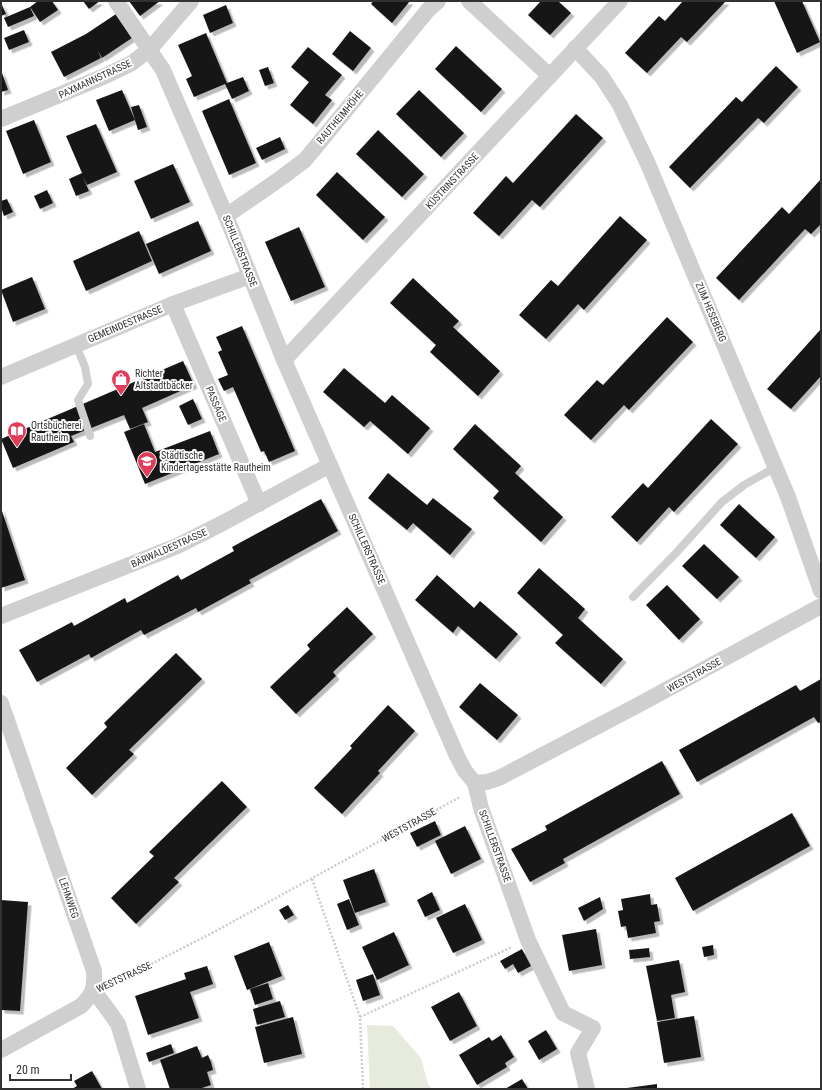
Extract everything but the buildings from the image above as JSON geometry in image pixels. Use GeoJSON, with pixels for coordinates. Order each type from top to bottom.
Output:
{"type":"FeatureCollection","features":[{"type":"Feature","properties":{"kind":"street","name":"SCHILLERSTRASSE"},"geometry":{"type":"LineString","coordinates":[[116,1],[163,70],[226,216],[284,360],[457,756],[465,771],[475,783],[481,808],[528,940],[563,1013],[593,1028],[578,1053],[587,1089]]}},
{"type":"Feature","properties":{"kind":"street","name":"PAXMANNSTRASSE"},"geometry":{"type":"LineString","coordinates":[[1,119],[105,76],[132,63],[150,49],[191,1]]}},
{"type":"Feature","properties":{"kind":"street","name":"RAUTHEIMHÖHE"},"geometry":{"type":"LineString","coordinates":[[226,216],[305,160],[428,10],[438,1]]}},
{"type":"Feature","properties":{"kind":"street"},"geometry":{"type":"LineString","coordinates":[[469,1],[550,76]]}},
{"type":"Feature","properties":{"kind":"street","name":"KÜSTRINSTRASSE"},"geometry":{"type":"LineString","coordinates":[[284,360],[620,1]]}},
{"type":"Feature","properties":{"kind":"street","name":"ZUM HESEBERG"},"geometry":{"type":"LineString","coordinates":[[575,48],[602,77],[620,105],[648,164],[776,467],[821,591]]}},
{"type":"Feature","properties":{"kind":"street","name":"GEMEINDESTRASSE"},"geometry":{"type":"LineString","coordinates":[[1,376],[173,304],[250,276]]}},
{"type":"Feature","properties":{"kind":"street","name":"PASSAGE"},"geometry":{"type":"LineString","coordinates":[[173,304],[259,504]]}},
{"type":"Feature","properties":{"kind":"street","name":"BÄRWALDESTRASSE"},"geometry":{"type":"LineString","coordinates":[[1,616],[177,546],[259,504],[330,465]]}},
{"type":"Feature","properties":{"kind":"street","name":"WESTSTRASSE"},"geometry":{"type":"LineString","coordinates":[[475,783],[487,782],[499,778],[821,606]]}},
{"type":"Feature","properties":{"kind":"street","name":"LEHMWEG"},"geometry":{"type":"LineString","coordinates":[[1,703],[94,971],[95,981],[93,990]]}},
{"type":"Feature","properties":{"kind":"street"},"geometry":{"type":"LineString","coordinates":[[93,990],[118,1024],[138,1089]]}},
{"type":"Feature","properties":{"kind":"street","name":"WESTSTRASSE"},"geometry":{"type":"LineString","coordinates":[[1,1050],[81,1006],[88,999],[93,990]]}},
{"type":"Feature","properties":{"kind":"lane"},"geometry":{"type":"LineString","coordinates":[[76,345],[85,367],[88,384],[78,400],[90,436]]}},
{"type":"Feature","properties":{"kind":"lane"},"geometry":{"type":"LineString","coordinates":[[633,596],[676,553],[722,502],[744,485],[776,467]]}},
{"type":"Feature","properties":{"kind":"path","name":"WESTSTRASSE"},"geometry":{"type":"LineString","coordinates":[[93,990],[116,983],[312,879],[462,796],[475,783]]}},
{"type":"Feature","properties":{"kind":"path"},"geometry":{"type":"LineString","coordinates":[[312,879],[360,1017],[363,1089]]}},
{"type":"Feature","properties":{"kind":"path"},"geometry":{"type":"LineString","coordinates":[[360,1017],[528,940]]}},
{"type":"Feature","properties":{"kind":"shaded area"},"geometry":{"type":"Polygon","coordinates":[[[367,1025],[393,1026],[421,1058],[428,1084],[432,1089],[370,1089],[367,1025]]]}},
{"type":"Feature","properties":{"kind":"place","name":"Richter Altstadtbäcker"},"geometry":{"type":"Point","coordinates":[121,396]}},
{"type":"Feature","properties":{"kind":"place","name":"Ortsbücherei Rautheim"},"geometry":{"type":"Point","coordinates":[17,448]}},
{"type":"Feature","properties":{"kind":"place","name":"Städtische Kindertagesstätte Rautheim"},"geometry":{"type":"Point","coordinates":[147,478]}}]}
